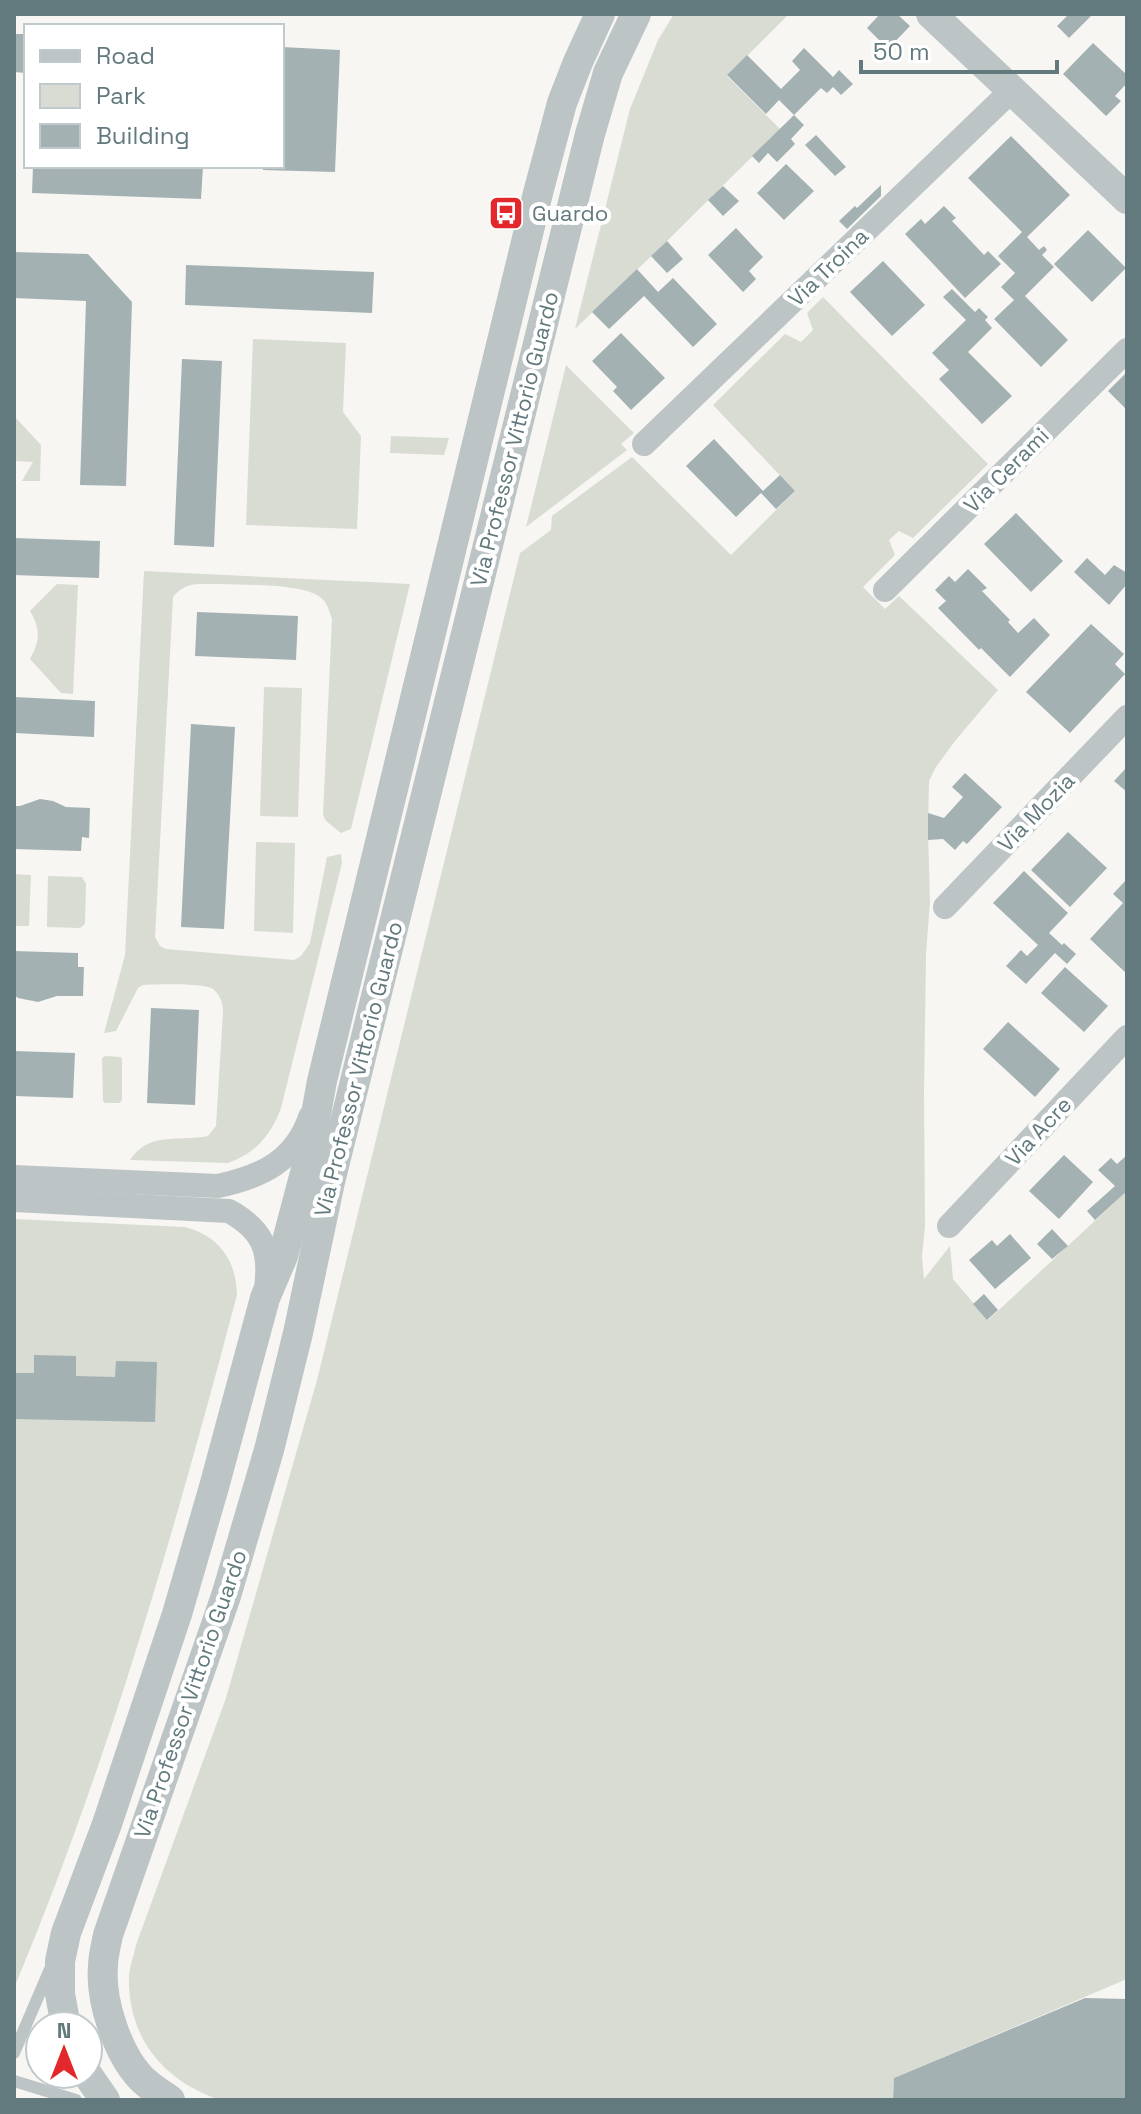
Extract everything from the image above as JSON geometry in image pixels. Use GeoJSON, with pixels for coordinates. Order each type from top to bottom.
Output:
{"type":"FeatureCollection","features":[{"type":"Feature","properties":{"kind":"street","name":"Via Professor Vittorio Guardo"},"geometry":{"type":"LineString","coordinates":[[63,2010],[60,1961],[66,1933],[107,1824],[177,1614],[265,1298],[283,1256],[300,1193],[322,1081],[538,193],[562,103],[600,14]]}},
{"type":"Feature","properties":{"kind":"street","name":"Via Professor Vittorio Guardo"},"geometry":{"type":"LineString","coordinates":[[170,2100],[139,2077],[111,2025],[102,1968],[108,1935],[226,1596],[269,1450],[298,1333],[326,1197],[590,134],[608,73],[636,14]]}},
{"type":"Feature","properties":{"kind":"street"},"geometry":{"type":"LineString","coordinates":[[931,14],[1011,91],[1123,188]]}},
{"type":"Feature","properties":{"kind":"street","name":"Via Troina"},"geometry":{"type":"LineString","coordinates":[[644,444],[1011,91]]}},
{"type":"Feature","properties":{"kind":"street","name":"Via Cerami"},"geometry":{"type":"LineString","coordinates":[[885,590],[1127,350]]}},
{"type":"Feature","properties":{"kind":"street","name":"Via Mozia"},"geometry":{"type":"LineString","coordinates":[[945,907],[1127,717]]}},
{"type":"Feature","properties":{"kind":"street","name":"Via Acre"},"geometry":{"type":"LineString","coordinates":[[949,1226],[1127,1037]]}},
{"type":"Feature","properties":{"kind":"street"},"geometry":{"type":"LineString","coordinates":[[14,1177],[218,1186],[242,1181],[270,1169],[290,1152],[304,1133],[322,1081]]}},
{"type":"Feature","properties":{"kind":"street"},"geometry":{"type":"LineString","coordinates":[[14,1200],[229,1211],[254,1228],[265,1244],[269,1266],[265,1298]]}},
{"type":"Feature","properties":{"kind":"lane"},"geometry":{"type":"LineString","coordinates":[[14,2053],[66,1933]]}},
{"type":"Feature","properties":{"kind":"lane"},"geometry":{"type":"LineString","coordinates":[[14,2081],[76,2100]]}},
{"type":"Feature","properties":{"kind":"green space"},"geometry":{"type":"Polygon","coordinates":[[[674,14],[789,14],[727,76],[780,129],[575,329],[630,109],[658,40],[674,14]]]}},
{"type":"Feature","properties":{"kind":"green space"},"geometry":{"type":"Polygon","coordinates":[[[823,297],[988,464],[913,538],[899,531],[889,540],[895,555],[863,587],[885,609],[899,596],[998,690],[955,741],[929,781],[924,1279],[950,1246],[953,1279],[988,1320],[1127,1191],[1127,1979],[894,2078],[893,2100],[220,2100],[181,2081],[152,2054],[134,2018],[130,1971],[136,1945],[226,1698],[317,1380],[520,553],[551,530],[552,516],[632,457],[731,555],[795,491],[713,405],[785,334],[801,342],[813,330],[807,313],[823,297]]]}},
{"type":"Feature","properties":{"kind":"green space"},"geometry":{"type":"Polygon","coordinates":[[[253,339],[346,343],[343,412],[361,436],[357,529],[246,525],[253,339]]]}},
{"type":"Feature","properties":{"kind":"green space"},"geometry":{"type":"Polygon","coordinates":[[[566,365],[634,433],[621,444],[627,450],[526,527],[566,365]]]}},
{"type":"Feature","properties":{"kind":"green space"},"geometry":{"type":"Polygon","coordinates":[[[14,416],[41,445],[40,481],[22,481],[33,462],[14,461],[14,416]]]}},
{"type":"Feature","properties":{"kind":"green space"},"geometry":{"type":"Polygon","coordinates":[[[391,436],[449,438],[444,455],[390,453],[391,436]]]}},
{"type":"Feature","properties":{"kind":"green space"},"geometry":{"type":"Polygon","coordinates":[[[144,571],[410,584],[351,829],[341,833],[323,815],[332,619],[328,606],[310,592],[280,587],[200,584],[182,589],[173,597],[155,937],[160,946],[294,960],[310,943],[327,857],[341,854],[342,863],[281,1108],[261,1142],[247,1154],[228,1163],[130,1160],[155,1141],[208,1136],[216,1126],[223,1012],[221,999],[215,991],[191,985],[143,985],[138,988],[116,1031],[104,1033],[125,955],[144,571]]]}},
{"type":"Feature","properties":{"kind":"green space"},"geometry":{"type":"Polygon","coordinates":[[[57,584],[78,585],[73,694],[61,693],[30,659],[38,635],[30,611],[57,584]]]}},
{"type":"Feature","properties":{"kind":"green space"},"geometry":{"type":"Polygon","coordinates":[[[264,687],[302,688],[298,817],[260,816],[264,687]]]}},
{"type":"Feature","properties":{"kind":"green space"},"geometry":{"type":"Polygon","coordinates":[[[256,842],[295,843],[293,933],[254,931],[256,842]]]}},
{"type":"Feature","properties":{"kind":"green space"},"geometry":{"type":"Polygon","coordinates":[[[14,874],[31,875],[29,926],[14,926],[14,874]]]}},
{"type":"Feature","properties":{"kind":"green space"},"geometry":{"type":"Polygon","coordinates":[[[48,876],[82,877],[86,884],[85,924],[80,928],[47,927],[48,876]]]}},
{"type":"Feature","properties":{"kind":"green space"},"geometry":{"type":"Polygon","coordinates":[[[121,1057],[122,1060],[120,1103],[103,1101],[102,1058],[121,1057]]]}},
{"type":"Feature","properties":{"kind":"green space"},"geometry":{"type":"Polygon","coordinates":[[[14,1219],[185,1227],[197,1231],[216,1243],[229,1260],[237,1295],[138,1645],[80,1818],[14,1988],[14,1219]]]}},
{"type":"Feature","properties":{"kind":"building"},"geometry":{"type":"Polygon","coordinates":[[[880,14],[897,14],[910,26],[888,49],[867,28],[880,14]]]}},
{"type":"Feature","properties":{"kind":"building"},"geometry":{"type":"Polygon","coordinates":[[[1069,14],[1093,14],[1069,38],[1057,26],[1069,14]]]}},
{"type":"Feature","properties":{"kind":"building"},"geometry":{"type":"Polygon","coordinates":[[[14,34],[24,34],[24,73],[14,72],[14,34]]]}},
{"type":"Feature","properties":{"kind":"building"},"geometry":{"type":"Polygon","coordinates":[[[1093,43],[1127,75],[1127,83],[1115,96],[1121,101],[1106,116],[1063,74],[1093,43]]]}},
{"type":"Feature","properties":{"kind":"building"},"geometry":{"type":"Polygon","coordinates":[[[284,47],[340,50],[335,172],[263,170],[284,168],[284,47]]]}},
{"type":"Feature","properties":{"kind":"building"},"geometry":{"type":"Polygon","coordinates":[[[804,48],[833,77],[839,70],[853,84],[841,95],[833,87],[827,93],[821,88],[794,115],[779,100],[766,114],[727,75],[747,55],[781,89],[800,70],[792,61],[804,48]]]}},
{"type":"Feature","properties":{"kind":"building"},"geometry":{"type":"Polygon","coordinates":[[[794,115],[804,125],[791,139],[795,144],[777,162],[768,153],[759,163],[752,156],[794,115]]]}},
{"type":"Feature","properties":{"kind":"building"},"geometry":{"type":"Polygon","coordinates":[[[816,135],[846,167],[835,176],[805,145],[816,135]]]}},
{"type":"Feature","properties":{"kind":"building"},"geometry":{"type":"Polygon","coordinates":[[[1011,136],[1070,195],[1027,237],[1039,250],[1044,246],[1047,250],[1042,255],[1054,267],[1025,296],[1068,340],[1041,367],[994,319],[1014,300],[1001,287],[1015,273],[998,256],[1022,232],[968,178],[1011,136]]]}},
{"type":"Feature","properties":{"kind":"building"},"geometry":{"type":"Polygon","coordinates":[[[786,164],[814,191],[784,220],[757,193],[786,164]]]}},
{"type":"Feature","properties":{"kind":"building"},"geometry":{"type":"Polygon","coordinates":[[[33,168],[203,168],[201,199],[32,193],[33,168]]]}},
{"type":"Feature","properties":{"kind":"building"},"geometry":{"type":"Polygon","coordinates":[[[881,185],[881,196],[847,229],[839,221],[881,185]]]}},
{"type":"Feature","properties":{"kind":"building"},"geometry":{"type":"Polygon","coordinates":[[[723,186],[739,201],[723,216],[708,200],[723,186]]]}},
{"type":"Feature","properties":{"kind":"building"},"geometry":{"type":"Polygon","coordinates":[[[944,206],[956,218],[952,221],[984,255],[988,251],[1001,264],[965,298],[905,234],[921,219],[925,224],[944,206]]]}},
{"type":"Feature","properties":{"kind":"building"},"geometry":{"type":"Polygon","coordinates":[[[736,228],[763,257],[749,271],[756,279],[743,292],[708,255],[736,228]]]}},
{"type":"Feature","properties":{"kind":"building"},"geometry":{"type":"Polygon","coordinates":[[[1088,230],[1126,268],[1092,302],[1054,264],[1088,230]]]}},
{"type":"Feature","properties":{"kind":"building"},"geometry":{"type":"Polygon","coordinates":[[[667,241],[683,259],[667,273],[651,256],[667,241]]]}},
{"type":"Feature","properties":{"kind":"building"},"geometry":{"type":"Polygon","coordinates":[[[14,252],[88,254],[132,302],[126,486],[80,485],[86,301],[14,298],[14,252]]]}},
{"type":"Feature","properties":{"kind":"building"},"geometry":{"type":"Polygon","coordinates":[[[883,261],[925,305],[892,336],[850,292],[883,261]]]}},
{"type":"Feature","properties":{"kind":"building"},"geometry":{"type":"Polygon","coordinates":[[[186,265],[374,272],[372,313],[185,305],[186,265]]]}},
{"type":"Feature","properties":{"kind":"building"},"geometry":{"type":"Polygon","coordinates":[[[637,269],[658,292],[673,278],[717,324],[693,347],[644,296],[609,329],[592,312],[637,269]]]}},
{"type":"Feature","properties":{"kind":"building"},"geometry":{"type":"Polygon","coordinates":[[[952,289],[975,312],[979,308],[988,317],[985,320],[992,328],[968,352],[1012,396],[982,424],[939,379],[949,370],[932,353],[966,320],[943,297],[952,289]]]}},
{"type":"Feature","properties":{"kind":"building"},"geometry":{"type":"Polygon","coordinates":[[[621,333],[665,378],[631,410],[613,391],[617,387],[592,361],[621,333]]]}},
{"type":"Feature","properties":{"kind":"building"},"geometry":{"type":"Polygon","coordinates":[[[182,359],[222,361],[214,547],[174,545],[182,359]]]}},
{"type":"Feature","properties":{"kind":"building"},"geometry":{"type":"Polygon","coordinates":[[[1127,372],[1127,410],[1108,391],[1127,372]]]}},
{"type":"Feature","properties":{"kind":"building"},"geometry":{"type":"Polygon","coordinates":[[[714,439],[763,491],[780,475],[795,491],[776,509],[761,493],[736,517],[686,466],[714,439]]]}},
{"type":"Feature","properties":{"kind":"building"},"geometry":{"type":"Polygon","coordinates":[[[1016,513],[1063,561],[1031,592],[984,544],[1016,513]]]}},
{"type":"Feature","properties":{"kind":"building"},"geometry":{"type":"Polygon","coordinates":[[[14,538],[100,541],[99,578],[14,575],[14,538]]]}},
{"type":"Feature","properties":{"kind":"building"},"geometry":{"type":"Polygon","coordinates":[[[1087,558],[1105,575],[1114,565],[1127,573],[1127,584],[1109,605],[1074,572],[1087,558]]]}},
{"type":"Feature","properties":{"kind":"building"},"geometry":{"type":"Polygon","coordinates":[[[968,569],[987,588],[982,591],[1018,633],[1034,618],[1050,635],[1010,677],[938,608],[946,601],[935,590],[949,576],[955,582],[968,569]]]}},
{"type":"Feature","properties":{"kind":"building"},"geometry":{"type":"Polygon","coordinates":[[[197,612],[298,616],[296,660],[195,656],[197,612]]]}},
{"type":"Feature","properties":{"kind":"building"},"geometry":{"type":"Polygon","coordinates":[[[1091,624],[1124,654],[1115,664],[1125,674],[1070,733],[1026,692],[1091,624]]]}},
{"type":"Feature","properties":{"kind":"building"},"geometry":{"type":"Polygon","coordinates":[[[14,697],[95,701],[94,737],[14,733],[14,697]]]}},
{"type":"Feature","properties":{"kind":"building"},"geometry":{"type":"Polygon","coordinates":[[[191,724],[235,727],[224,929],[181,927],[191,724]]]}},
{"type":"Feature","properties":{"kind":"building"},"geometry":{"type":"Polygon","coordinates":[[[1127,767],[1127,792],[1114,781],[1127,767]]]}},
{"type":"Feature","properties":{"kind":"building"},"geometry":{"type":"Polygon","coordinates":[[[965,773],[1002,807],[967,844],[963,841],[955,850],[943,839],[928,840],[928,813],[944,818],[963,797],[952,787],[965,773]]]}},
{"type":"Feature","properties":{"kind":"building"},"geometry":{"type":"Polygon","coordinates":[[[40,799],[66,807],[90,808],[89,838],[82,837],[81,851],[14,849],[14,806],[40,799]]]}},
{"type":"Feature","properties":{"kind":"building"},"geometry":{"type":"Polygon","coordinates":[[[1068,832],[1107,868],[1070,907],[1031,870],[1068,832]]]}},
{"type":"Feature","properties":{"kind":"building"},"geometry":{"type":"Polygon","coordinates":[[[1024,871],[1068,913],[1049,933],[1076,954],[1067,964],[1055,953],[1026,984],[1006,966],[1021,950],[1027,956],[1038,945],[993,903],[1024,871]]]}},
{"type":"Feature","properties":{"kind":"building"},"geometry":{"type":"Polygon","coordinates":[[[1127,879],[1127,974],[1090,939],[1123,903],[1113,894],[1127,879]]]}},
{"type":"Feature","properties":{"kind":"building"},"geometry":{"type":"Polygon","coordinates":[[[14,951],[78,953],[78,967],[84,967],[83,996],[57,996],[38,1002],[18,998],[14,995],[14,951]]]}},
{"type":"Feature","properties":{"kind":"building"},"geometry":{"type":"Polygon","coordinates":[[[1065,967],[1108,1006],[1084,1032],[1041,993],[1065,967]]]}},
{"type":"Feature","properties":{"kind":"building"},"geometry":{"type":"Polygon","coordinates":[[[151,1008],[199,1010],[195,1105],[147,1103],[151,1008]]]}},
{"type":"Feature","properties":{"kind":"building"},"geometry":{"type":"Polygon","coordinates":[[[1008,1022],[1060,1069],[1035,1097],[983,1049],[1008,1022]]]}},
{"type":"Feature","properties":{"kind":"building"},"geometry":{"type":"Polygon","coordinates":[[[14,1051],[75,1053],[73,1098],[14,1096],[14,1051]]]}},
{"type":"Feature","properties":{"kind":"building"},"geometry":{"type":"Polygon","coordinates":[[[1064,1155],[1093,1182],[1059,1219],[1029,1191],[1064,1155]]]}},
{"type":"Feature","properties":{"kind":"building"},"geometry":{"type":"Polygon","coordinates":[[[1127,1155],[1127,1191],[1095,1220],[1087,1211],[1115,1186],[1098,1170],[1111,1158],[1117,1164],[1127,1155]]]}},
{"type":"Feature","properties":{"kind":"building"},"geometry":{"type":"Polygon","coordinates":[[[1052,1229],[1068,1246],[1052,1259],[1037,1244],[1052,1229]]]}},
{"type":"Feature","properties":{"kind":"building"},"geometry":{"type":"Polygon","coordinates":[[[1010,1234],[1031,1258],[995,1289],[969,1260],[992,1240],[997,1246],[1010,1234]]]}},
{"type":"Feature","properties":{"kind":"building"},"geometry":{"type":"Polygon","coordinates":[[[984,1294],[998,1310],[987,1320],[973,1304],[984,1294]]]}},
{"type":"Feature","properties":{"kind":"building"},"geometry":{"type":"Polygon","coordinates":[[[34,1355],[76,1356],[76,1376],[115,1377],[116,1361],[157,1362],[155,1422],[14,1419],[14,1373],[34,1373],[34,1355]]]}},
{"type":"Feature","properties":{"kind":"building"},"geometry":{"type":"Polygon","coordinates":[[[1085,1998],[1127,1999],[1127,2100],[893,2100],[894,2078],[1085,1998]]]}},
{"type":"Feature","properties":{"kind":"place","name":"Guardo"},"geometry":{"type":"Point","coordinates":[506,213]}}]}
